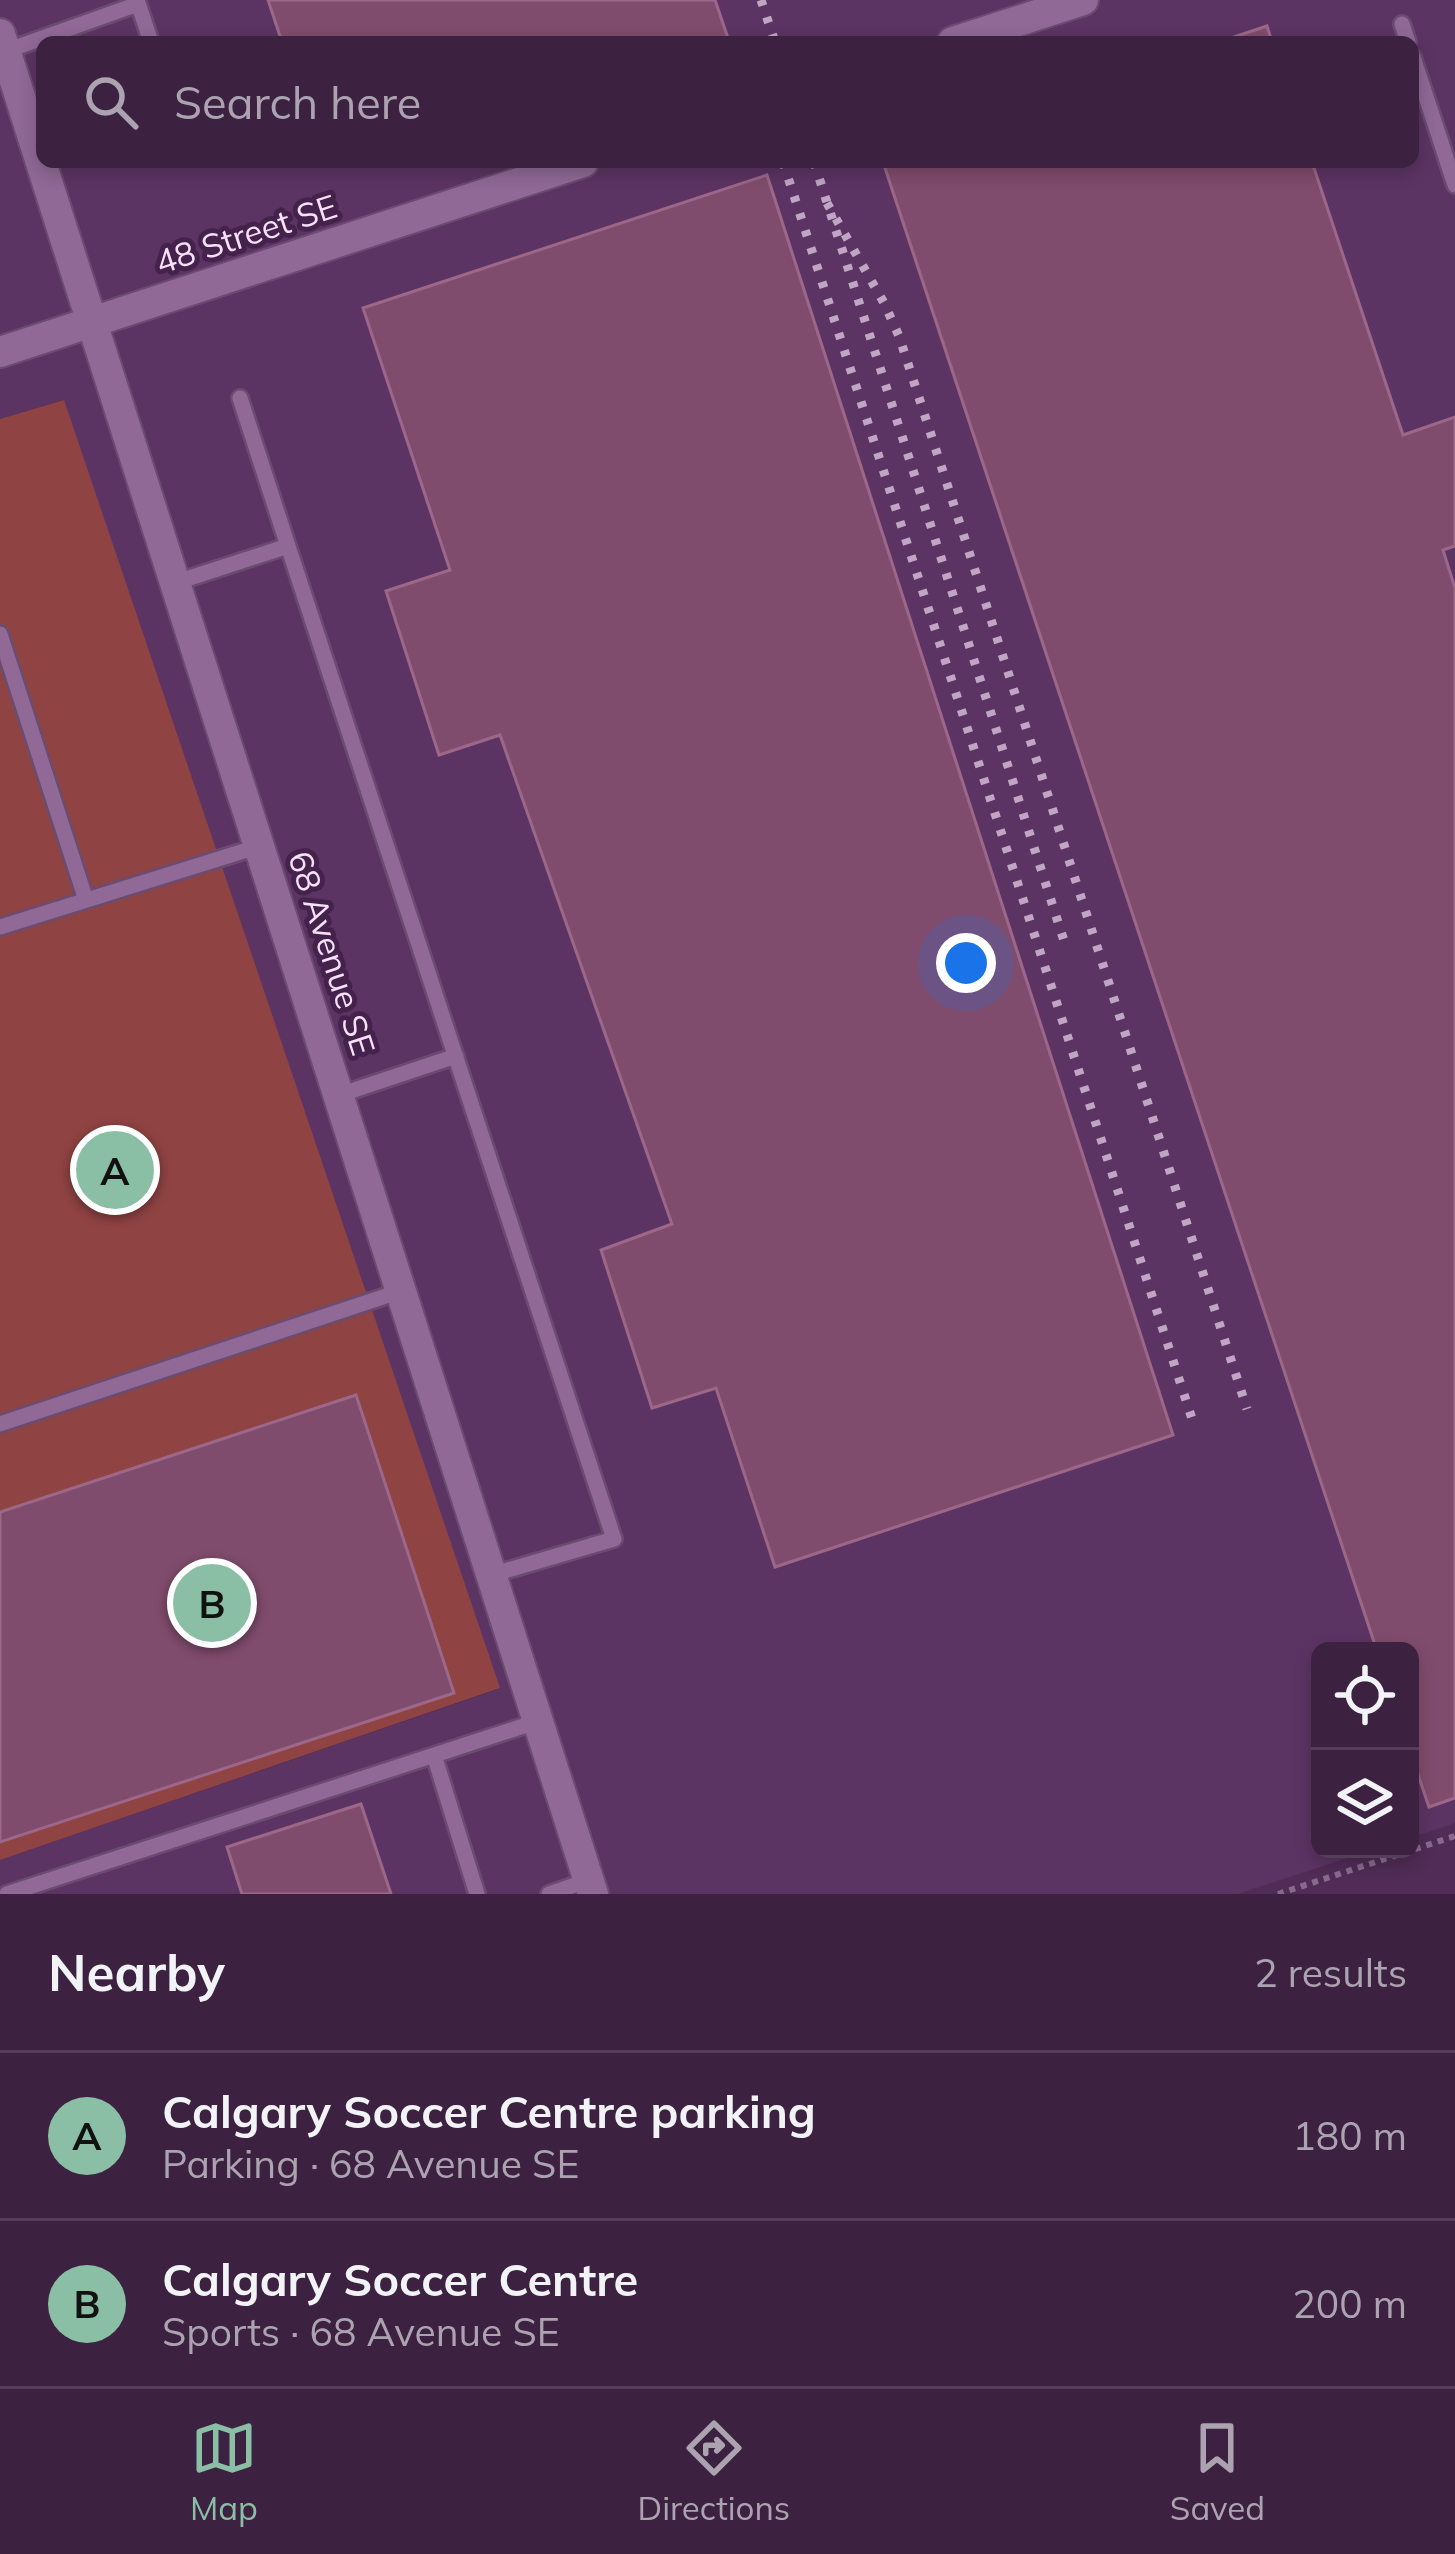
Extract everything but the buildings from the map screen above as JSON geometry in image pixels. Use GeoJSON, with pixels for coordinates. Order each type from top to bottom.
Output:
{"type":"FeatureCollection","features":[{"type":"Feature","properties":{"kind":"street"},"geometry":{"type":"LineString","coordinates":[[972,36],[1083,0]]}},
{"type":"Feature","properties":{"kind":"street","name":"68 Avenue SE"},"geometry":{"type":"LineString","coordinates":[[3,43],[36,145]]}},
{"type":"Feature","properties":{"kind":"street","name":"68 Avenue SE"},"geometry":{"type":"LineString","coordinates":[[43,168],[591,1887]]}},
{"type":"Feature","properties":{"kind":"street","name":"48 Street SE"},"geometry":{"type":"LineString","coordinates":[[0,352],[565,168]]}},
{"type":"Feature","properties":{"kind":"lane"},"geometry":{"type":"LineString","coordinates":[[3,43],[138,2],[149,36]]}},
{"type":"Feature","properties":{"kind":"lane"},"geometry":{"type":"LineString","coordinates":[[1402,24],[1406,36]]}},
{"type":"Feature","properties":{"kind":"lane"},"geometry":{"type":"LineString","coordinates":[[1419,75],[1454,178]]}},
{"type":"Feature","properties":{"kind":"lane"},"geometry":{"type":"LineString","coordinates":[[240,398],[614,1538],[491,1575]]}},
{"type":"Feature","properties":{"kind":"lane"},"geometry":{"type":"LineString","coordinates":[[176,583],[288,546]]}},
{"type":"Feature","properties":{"kind":"lane"},"geometry":{"type":"LineString","coordinates":[[0,634],[86,900]]}},
{"type":"Feature","properties":{"kind":"lane"},"geometry":{"type":"LineString","coordinates":[[0,927],[260,846]]}},
{"type":"Feature","properties":{"kind":"lane"},"geometry":{"type":"LineString","coordinates":[[339,1095],[456,1056]]}},
{"type":"Feature","properties":{"kind":"lane"},"geometry":{"type":"LineString","coordinates":[[0,1424],[401,1291]]}},
{"type":"Feature","properties":{"kind":"lane"},"geometry":{"type":"LineString","coordinates":[[7,1894],[539,1720]]}},
{"type":"Feature","properties":{"kind":"lane"},"geometry":{"type":"LineString","coordinates":[[434,1755],[478,1894]]}},
{"type":"Feature","properties":{"kind":"lane"},"geometry":{"type":"LineString","coordinates":[[550,1894],[591,1887]]}},
{"type":"Feature","properties":{"kind":"path"},"geometry":{"type":"LineString","coordinates":[[1278,1894],[1455,1836]]}},
{"type":"Feature","properties":{"kind":"shaded area"},"geometry":{"type":"Polygon","coordinates":[[[0,0],[1455,0],[1455,1823],[1419,1835],[1419,1642],[1311,1642],[1311,1858],[1348,1858],[1238,1894],[0,1894],[0,1860],[499,1689],[63,400],[0,419],[0,0]]]}},
{"type":"Feature","properties":{"kind":"shaded area"},"geometry":{"type":"Polygon","coordinates":[[[64,400],[500,1688],[0,1860],[0,419],[64,400]]]}},
{"type":"Feature","properties":{"kind":"railway"},"geometry":{"type":"LineString","coordinates":[[761,0],[773,36]]}},
{"type":"Feature","properties":{"kind":"railway"},"geometry":{"type":"LineString","coordinates":[[785,168],[1194,1425]]}},
{"type":"Feature","properties":{"kind":"railway"},"geometry":{"type":"LineString","coordinates":[[816,168],[1066,947]]}},
{"type":"Feature","properties":{"kind":"railway"},"geometry":{"type":"LineString","coordinates":[[827,203],[899,336],[1247,1409]]}},
{"type":"Feature","properties":{"kind":"place","name":"Calgary Soccer Centre parking"},"geometry":{"type":"Point","coordinates":[115,1170]}},
{"type":"Feature","properties":{"kind":"place","name":"Calgary Soccer Centre"},"geometry":{"type":"Point","coordinates":[212,1603]}}]}
